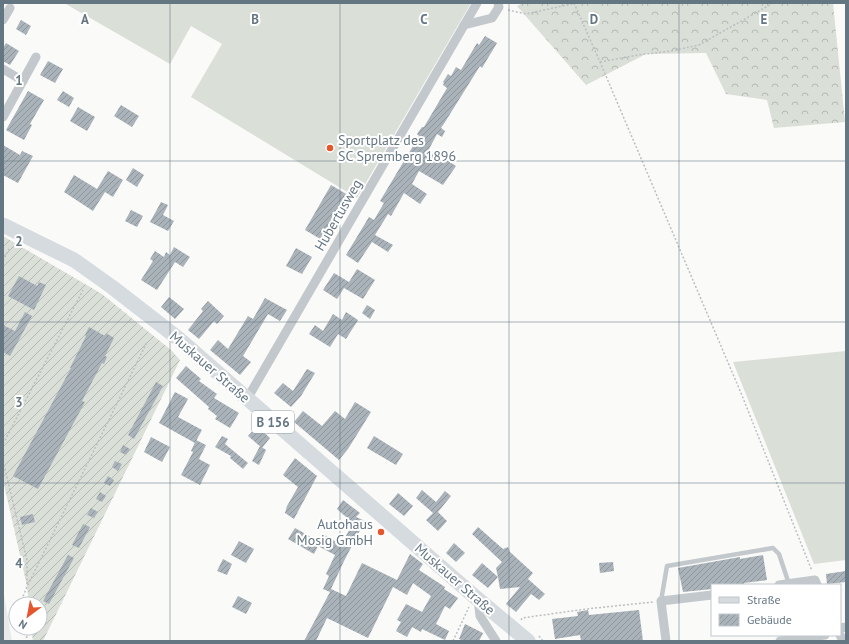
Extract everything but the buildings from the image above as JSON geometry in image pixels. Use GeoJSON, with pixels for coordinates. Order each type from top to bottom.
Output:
{"type":"FeatureCollection","features":[{"type":"Feature","properties":{"kind":"main road","name":"Muskauer Straße"},"geometry":{"type":"LineString","coordinates":[[3,225],[74,260],[180,339],[476,598],[528,641]]}},
{"type":"Feature","properties":{"kind":"street","name":"Hubertusweg"},"geometry":{"type":"LineString","coordinates":[[247,399],[477,3]]}},
{"type":"Feature","properties":{"kind":"street"},"geometry":{"type":"LineString","coordinates":[[464,25],[492,18],[498,5]]}},
{"type":"Feature","properties":{"kind":"street"},"geometry":{"type":"LineString","coordinates":[[3,20],[10,8]]}},
{"type":"Feature","properties":{"kind":"street"},"geometry":{"type":"LineString","coordinates":[[3,117],[24,82],[36,57]]}},
{"type":"Feature","properties":{"kind":"street"},"geometry":{"type":"LineString","coordinates":[[3,69],[24,82]]}},
{"type":"Feature","properties":{"kind":"street"},"geometry":{"type":"LineString","coordinates":[[784,584],[816,582]]}},
{"type":"Feature","properties":{"kind":"street"},"geometry":{"type":"LineString","coordinates":[[666,641],[661,602],[711,595]]}},
{"type":"Feature","properties":{"kind":"street"},"geometry":{"type":"LineString","coordinates":[[476,598],[480,616],[496,641]]}},
{"type":"Feature","properties":{"kind":"street"},"geometry":{"type":"LineString","coordinates":[[780,641],[817,636]]}},
{"type":"Feature","properties":{"kind":"lane"},"geometry":{"type":"LineString","coordinates":[[661,602],[667,566],[773,548],[779,554],[784,584]]}},
{"type":"Feature","properties":{"kind":"path"},"geometry":{"type":"LineString","coordinates":[[498,5],[514,12],[526,14],[574,3],[741,393],[816,582]]}},
{"type":"Feature","properties":{"kind":"path"},"geometry":{"type":"LineString","coordinates":[[600,62],[638,54],[671,51],[699,45],[773,3]]}},
{"type":"Feature","properties":{"kind":"path"},"geometry":{"type":"LineString","coordinates":[[3,261],[9,249]]}},
{"type":"Feature","properties":{"kind":"path"},"geometry":{"type":"LineString","coordinates":[[3,444],[83,290]]}},
{"type":"Feature","properties":{"kind":"path"},"geometry":{"type":"LineString","coordinates":[[23,596],[146,342]]}},
{"type":"Feature","properties":{"kind":"path"},"geometry":{"type":"LineString","coordinates":[[3,461],[27,560],[27,586]]}},
{"type":"Feature","properties":{"kind":"path"},"geometry":{"type":"LineString","coordinates":[[453,641],[476,598]]}},
{"type":"Feature","properties":{"kind":"path"},"geometry":{"type":"LineString","coordinates":[[520,621],[522,618],[579,610],[661,602]]}},
{"type":"Feature","properties":{"kind":"shaded area"},"geometry":{"type":"Polygon","coordinates":[[[3,589],[8,618],[8,636],[11,636],[12,641],[3,641],[3,589]]]}},
{"type":"Feature","properties":{"kind":"green space","name":"Sportplatz des SC Spremberg 1896"},"geometry":{"type":"Polygon","coordinates":[[[64,3],[471,3],[357,198],[191,97],[222,44],[191,26],[170,64],[64,3]]]}},
{"type":"Feature","properties":{"kind":"green space"},"geometry":{"type":"Polygon","coordinates":[[[523,3],[833,3],[845,122],[774,128],[767,100],[726,94],[706,53],[646,54],[586,85],[517,6],[523,3]]]}},
{"type":"Feature","properties":{"kind":"green space"},"geometry":{"type":"Polygon","coordinates":[[[3,236],[102,294],[171,350],[180,360],[48,631],[48,596],[28,596],[3,480],[3,236]]]}},
{"type":"Feature","properties":{"kind":"green space"},"geometry":{"type":"Polygon","coordinates":[[[846,351],[846,560],[814,564],[733,362],[846,351]]]}},
{"type":"Feature","properties":{"kind":"green space"},"geometry":{"type":"Polygon","coordinates":[[[32,636],[45,636],[43,641],[33,641],[32,636]]]}},
{"type":"Feature","properties":{"kind":"place","name":"Sportplatz des SC Spremberg 1896"},"geometry":{"type":"Point","coordinates":[330,148]}},
{"type":"Feature","properties":{"kind":"place","name":"Autohaus Mosig GmbH"},"geometry":{"type":"Point","coordinates":[381,532]}}]}
